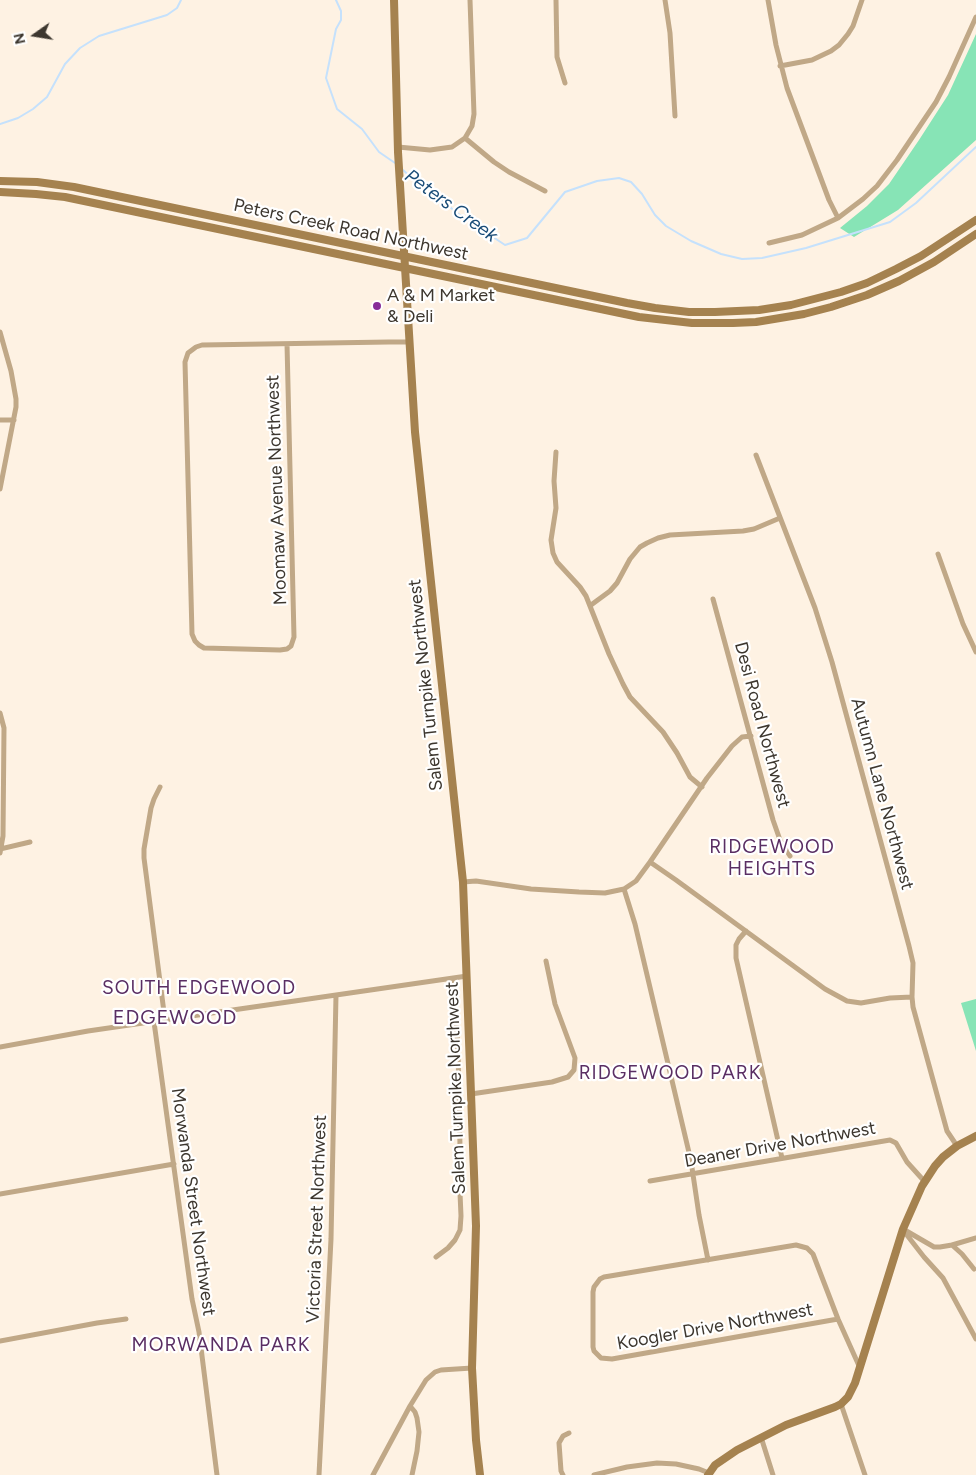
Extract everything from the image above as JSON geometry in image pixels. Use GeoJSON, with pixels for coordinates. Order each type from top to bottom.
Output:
{"type":"FeatureCollection","features":[{"type":"Feature","properties":{"kind":"main road","name":"Salem Turnpike Northwest"},"geometry":{"type":"LineString","coordinates":[[394,0],[398,149],[415,432],[463,882],[476,1245],[472,1368],[480,1475]]}},
{"type":"Feature","properties":{"kind":"main road","name":"Peters Creek Road Northwest"},"geometry":{"type":"LineString","coordinates":[[0,181],[37,182],[74,187],[655,308],[689,312],[759,310],[798,303],[841,292],[922,256],[976,220]]}},
{"type":"Feature","properties":{"kind":"main road","name":"Peters Creek Road Northwest"},"geometry":{"type":"LineString","coordinates":[[0,192],[65,197],[639,317],[692,323],[733,323],[789,317],[852,300],[899,281],[976,234]]}},
{"type":"Feature","properties":{"kind":"main road"},"geometry":{"type":"LineString","coordinates":[[709,1474],[715,1465],[737,1450],[786,1424],[835,1408],[852,1392],[903,1229],[925,1182],[943,1157],[956,1146],[976,1136]]}},
{"type":"Feature","properties":{"kind":"street"},"geometry":{"type":"LineString","coordinates":[[398,149],[444,149],[465,138],[472,126],[474,114],[470,0]]}},
{"type":"Feature","properties":{"kind":"street"},"geometry":{"type":"LineString","coordinates":[[556,0],[557,57],[564,82]]}},
{"type":"Feature","properties":{"kind":"street"},"geometry":{"type":"LineString","coordinates":[[665,0],[670,33],[675,116]]}},
{"type":"Feature","properties":{"kind":"street"},"geometry":{"type":"LineString","coordinates":[[768,0],[780,66],[787,88],[828,200],[838,218]]}},
{"type":"Feature","properties":{"kind":"street"},"geometry":{"type":"LineString","coordinates":[[780,66],[812,60],[839,45],[853,26],[862,0]]}},
{"type":"Feature","properties":{"kind":"street"},"geometry":{"type":"LineString","coordinates":[[769,243],[802,235],[838,218],[877,186],[898,160],[936,102],[976,17]]}},
{"type":"Feature","properties":{"kind":"street"},"geometry":{"type":"LineString","coordinates":[[465,138],[509,172],[546,191]]}},
{"type":"Feature","properties":{"kind":"street"},"geometry":{"type":"LineString","coordinates":[[0,332],[16,399],[14,420],[0,489]]}},
{"type":"Feature","properties":{"kind":"street"},"geometry":{"type":"LineString","coordinates":[[287,344],[410,342]]}},
{"type":"Feature","properties":{"kind":"street","name":"Moomaw Avenue Northwest"},"geometry":{"type":"LineString","coordinates":[[287,344],[293,642],[291,646],[284,650],[258,651],[204,648],[198,645],[193,636],[185,362],[190,350],[202,345],[287,344]]}},
{"type":"Feature","properties":{"kind":"street"},"geometry":{"type":"LineString","coordinates":[[0,420],[14,420]]}},
{"type":"Feature","properties":{"kind":"street"},"geometry":{"type":"LineString","coordinates":[[556,452],[554,481],[556,508],[551,540],[557,562],[580,587],[591,605],[609,654],[630,697],[663,732],[690,777],[702,787]]}},
{"type":"Feature","properties":{"kind":"street","name":"Autumn Lane Northwest"},"geometry":{"type":"LineString","coordinates":[[756,455],[815,608],[832,662],[909,946],[914,971],[912,997],[919,1030],[947,1131],[956,1146]]}},
{"type":"Feature","properties":{"kind":"street"},"geometry":{"type":"LineString","coordinates":[[591,605],[610,591],[617,583],[630,559],[640,547],[647,543],[658,538],[670,536],[754,529],[780,518]]}},
{"type":"Feature","properties":{"kind":"street"},"geometry":{"type":"LineString","coordinates":[[938,554],[963,624],[976,652]]}},
{"type":"Feature","properties":{"kind":"street","name":"Desi Road Northwest"},"geometry":{"type":"LineString","coordinates":[[713,599],[780,840],[790,856]]}},
{"type":"Feature","properties":{"kind":"street"},"geometry":{"type":"LineString","coordinates":[[0,713],[4,728],[4,836],[0,850]]}},
{"type":"Feature","properties":{"kind":"street"},"geometry":{"type":"LineString","coordinates":[[463,882],[476,881],[532,889],[579,892],[606,893],[624,889],[636,880],[650,862],[737,740],[742,737],[751,736]]}},
{"type":"Feature","properties":{"kind":"street"},"geometry":{"type":"LineString","coordinates":[[160,787],[151,808],[144,858],[165,1020]]}},
{"type":"Feature","properties":{"kind":"street"},"geometry":{"type":"LineString","coordinates":[[0,850],[30,842]]}},
{"type":"Feature","properties":{"kind":"street"},"geometry":{"type":"LineString","coordinates":[[650,862],[825,989],[847,1001],[861,1003],[890,998],[912,997]]}},
{"type":"Feature","properties":{"kind":"street"},"geometry":{"type":"LineString","coordinates":[[624,889],[635,924],[691,1161],[708,1260],[796,1245],[807,1248],[813,1254],[860,1369]]}},
{"type":"Feature","properties":{"kind":"street"},"geometry":{"type":"LineString","coordinates":[[746,931],[736,945],[736,958],[782,1158]]}},
{"type":"Feature","properties":{"kind":"street"},"geometry":{"type":"LineString","coordinates":[[471,1094],[552,1082],[568,1077],[574,1070],[574,1055],[555,1004],[546,961]]}},
{"type":"Feature","properties":{"kind":"street"},"geometry":{"type":"LineString","coordinates":[[0,1046],[336,994],[467,976]]}},
{"type":"Feature","properties":{"kind":"street"},"geometry":{"type":"LineString","coordinates":[[436,1257],[455,1240],[460,1230],[461,1216],[458,1051],[454,978]]}},
{"type":"Feature","properties":{"kind":"street","name":"Victoria Street Northwest"},"geometry":{"type":"LineString","coordinates":[[319,1475],[331,1238],[336,994]]}},
{"type":"Feature","properties":{"kind":"street","name":"Morwanda Street Northwest"},"geometry":{"type":"LineString","coordinates":[[154,1022],[192,1299],[199,1332],[217,1475]]}},
{"type":"Feature","properties":{"kind":"street","name":"Deaner Drive Northwest"},"geometry":{"type":"LineString","coordinates":[[650,1182],[890,1140],[896,1143],[907,1162],[925,1182]]}},
{"type":"Feature","properties":{"kind":"street"},"geometry":{"type":"LineString","coordinates":[[0,1194],[174,1164]]}},
{"type":"Feature","properties":{"kind":"street"},"geometry":{"type":"LineString","coordinates":[[903,1229],[934,1247],[952,1245],[976,1238]]}},
{"type":"Feature","properties":{"kind":"street"},"geometry":{"type":"LineString","coordinates":[[903,1229],[943,1278],[976,1339]]}},
{"type":"Feature","properties":{"kind":"street"},"geometry":{"type":"LineString","coordinates":[[952,1245],[974,1269]]}},
{"type":"Feature","properties":{"kind":"street","name":"Koogler Drive Northwest"},"geometry":{"type":"LineString","coordinates":[[708,1260],[600,1279],[593,1292],[594,1351],[601,1358],[606,1359],[838,1319]]}},
{"type":"Feature","properties":{"kind":"street"},"geometry":{"type":"LineString","coordinates":[[0,1341],[126,1319]]}},
{"type":"Feature","properties":{"kind":"street"},"geometry":{"type":"LineString","coordinates":[[373,1475],[426,1380],[435,1372],[451,1368],[472,1368]]}},
{"type":"Feature","properties":{"kind":"street"},"geometry":{"type":"LineString","coordinates":[[841,1404],[865,1475]]}},
{"type":"Feature","properties":{"kind":"street"},"geometry":{"type":"LineString","coordinates":[[410,1406],[415,1412],[419,1432],[412,1475]]}},
{"type":"Feature","properties":{"kind":"street"},"geometry":{"type":"LineString","coordinates":[[563,1475],[559,1443],[563,1436],[569,1433]]}},
{"type":"Feature","properties":{"kind":"street"},"geometry":{"type":"LineString","coordinates":[[761,1437],[773,1475]]}},
{"type":"Feature","properties":{"kind":"street"},"geometry":{"type":"LineString","coordinates":[[594,1475],[657,1463],[699,1468],[709,1474]]}},
{"type":"Feature","properties":{"kind":"green space"},"geometry":{"type":"Polygon","coordinates":[[[976,34],[976,140],[898,210],[854,237],[840,228],[867,206],[889,184],[948,95],[976,34]]]}},
{"type":"Feature","properties":{"kind":"green space"},"geometry":{"type":"Polygon","coordinates":[[[976,999],[976,1051],[961,1003],[976,999]]]}},
{"type":"Feature","properties":{"kind":"waterway","name":"Peters Creek"},"geometry":{"type":"LineString","coordinates":[[0,124],[18,118],[33,109],[47,97],[65,64],[80,48],[99,36],[167,15],[177,8],[181,0]]}},
{"type":"Feature","properties":{"kind":"waterway","name":"Peters Creek"},"geometry":{"type":"LineString","coordinates":[[336,0],[341,11],[341,20],[336,29],[326,78],[337,109],[362,129],[379,152],[395,163]]}},
{"type":"Feature","properties":{"kind":"waterway","name":"Peters Creek"},"geometry":{"type":"LineString","coordinates":[[403,170],[457,213],[505,245],[527,238],[565,192],[597,181],[619,178],[631,182],[642,194],[655,215],[666,226],[691,241],[721,254],[742,259],[762,258],[806,248],[890,222],[916,203],[976,147]]}},
{"type":"Feature","properties":{"kind":"place","name":"A & M Market & Deli"},"geometry":{"type":"Point","coordinates":[377,306]}},
{"type":"Feature","properties":{"kind":"district","name":"RIDGEWOOD HEIGHTS"},"geometry":{"type":"Point","coordinates":[772,858]}},
{"type":"Feature","properties":{"kind":"district","name":"SOUTH EDGEWOOD"},"geometry":{"type":"Point","coordinates":[199,988]}},
{"type":"Feature","properties":{"kind":"district","name":"EDGEWOOD"},"geometry":{"type":"Point","coordinates":[175,1018]}},
{"type":"Feature","properties":{"kind":"district","name":"RIDGEWOOD PARK"},"geometry":{"type":"Point","coordinates":[670,1073]}},
{"type":"Feature","properties":{"kind":"district","name":"MORWANDA PARK"},"geometry":{"type":"Point","coordinates":[221,1345]}}]}
